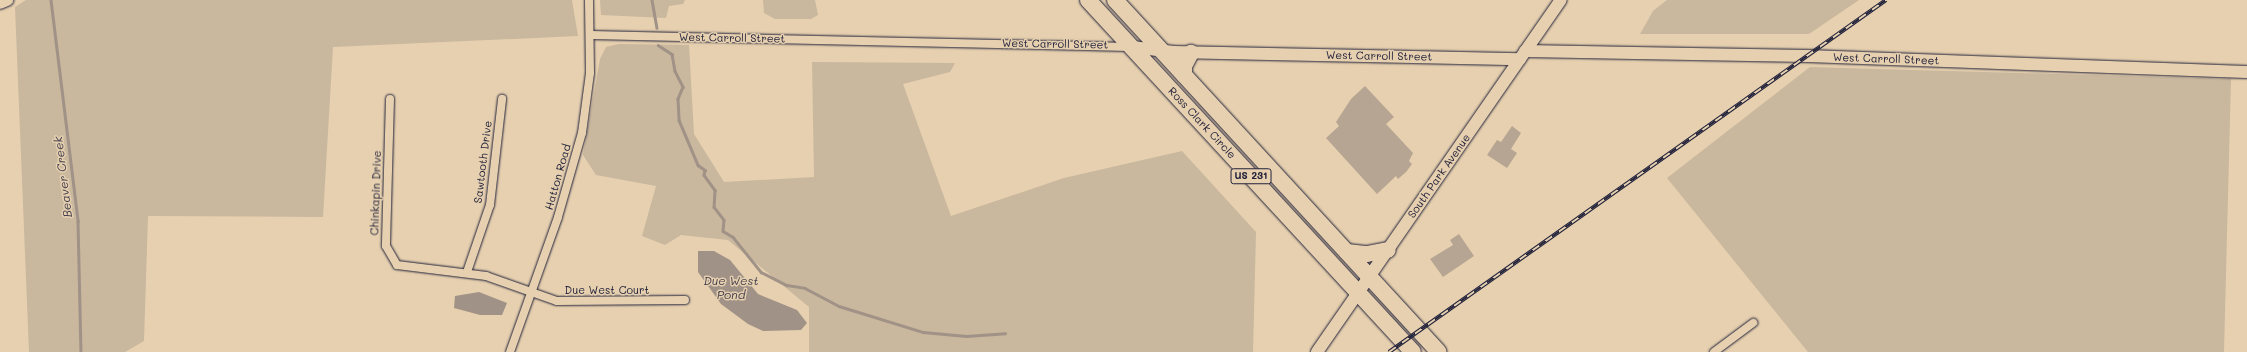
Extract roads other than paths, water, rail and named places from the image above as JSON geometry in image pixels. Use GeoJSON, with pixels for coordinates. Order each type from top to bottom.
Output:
{"type":"FeatureCollection","features":[{"type":"Feature","properties":{"kind":"highway","name":"Ross Clark Circle"},"geometry":{"type":"LineString","coordinates":[[1088,0],[1413,352]]}},
{"type":"Feature","properties":{"kind":"highway","name":"Ross Clark Circle"},"geometry":{"type":"LineString","coordinates":[[1115,0],[1439,352]]}},
{"type":"Feature","properties":{"kind":"highway"},"geometry":{"type":"LineString","coordinates":[[1184,75],[1184,66],[1191,53]]}},
{"type":"Feature","properties":{"kind":"highway"},"geometry":{"type":"LineString","coordinates":[[1212,134],[1226,121]]}},
{"type":"Feature","properties":{"kind":"highway"},"geometry":{"type":"LineString","coordinates":[[1293,222],[1307,209]]}},
{"type":"Feature","properties":{"kind":"highway"},"geometry":{"type":"LineString","coordinates":[[1347,252],[1367,254],[1388,250]]}},
{"type":"Feature","properties":{"kind":"street"},"geometry":{"type":"LineString","coordinates":[[0,3],[7,0]]}},
{"type":"Feature","properties":{"kind":"street","name":"Hatton Road"},"geometry":{"type":"LineString","coordinates":[[510,352],[560,211],[582,132],[588,92],[591,35],[589,0]]}},
{"type":"Feature","properties":{"kind":"street","name":"South Park Avenue"},"geometry":{"type":"LineString","coordinates":[[1317,352],[1357,291],[1388,250],[1561,0]]}},
{"type":"Feature","properties":{"kind":"street","name":"West Carroll Street"},"geometry":{"type":"LineString","coordinates":[[591,35],[1132,47],[1191,53],[1807,56],[2247,72]]}},
{"type":"Feature","properties":{"kind":"street","name":"Chinkapin Drive"},"geometry":{"type":"LineString","coordinates":[[390,100],[386,234],[391,257],[405,268],[467,272],[532,292]]}},
{"type":"Feature","properties":{"kind":"street","name":"Sawtooth Drive"},"geometry":{"type":"LineString","coordinates":[[467,272],[490,205],[502,100]]}},
{"type":"Feature","properties":{"kind":"street","name":"Due West Court"},"geometry":{"type":"LineString","coordinates":[[532,292],[557,301],[579,303],[685,300]]}},
{"type":"Feature","properties":{"kind":"street"},"geometry":{"type":"LineString","coordinates":[[1714,352],[1753,323]]}},
{"type":"Feature","properties":{"kind":"water","name":"Due West Pond"},"geometry":{"type":"Polygon","coordinates":[[[698,251],[714,251],[730,260],[758,294],[797,310],[807,323],[801,330],[763,331],[748,324],[721,304],[698,272],[698,251]]]}},
{"type":"Feature","properties":{"kind":"water"},"geometry":{"type":"Polygon","coordinates":[[[479,292],[507,303],[502,315],[480,315],[454,308],[455,296],[479,292]]]}},
{"type":"Feature","properties":{"kind":"waterway","name":"Beaver Creek"},"geometry":{"type":"LineString","coordinates":[[51,0],[78,221],[81,352]]}},
{"type":"Feature","properties":{"kind":"waterway"},"geometry":{"type":"LineString","coordinates":[[652,0],[657,28]]}},
{"type":"Feature","properties":{"kind":"waterway"},"geometry":{"type":"LineString","coordinates":[[658,45],[672,54],[675,71],[683,87],[678,99],[679,120],[698,165],[705,170],[704,175],[715,190],[714,207],[724,220],[723,231],[733,237],[761,272],[787,285],[805,288],[839,306],[923,332],[966,336],[1005,333]]}},
{"type":"Feature","properties":{"kind":"railway"},"geometry":{"type":"LineString","coordinates":[[1389,352],[1886,0]]}}]}
